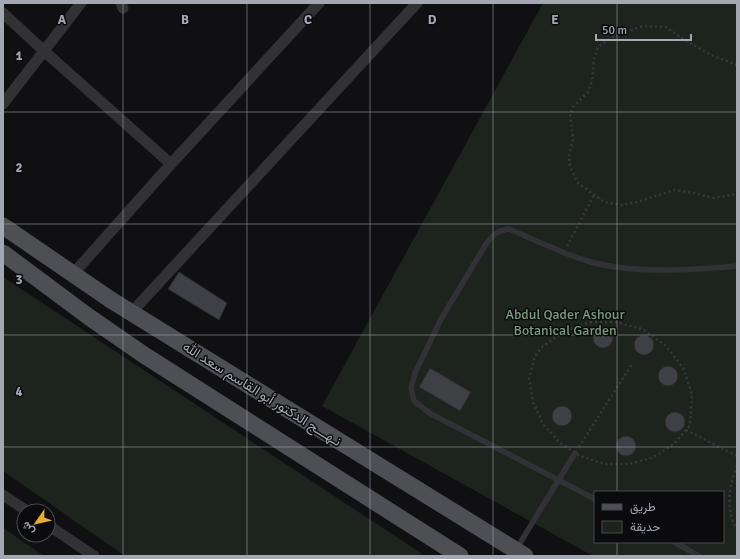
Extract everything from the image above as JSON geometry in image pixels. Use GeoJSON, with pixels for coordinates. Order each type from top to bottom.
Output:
{"type":"FeatureCollection","features":[{"type":"Feature","properties":{"kind":"main road","name":"نـهـــج الدكتور أبو القاسم سعد الله"},"geometry":{"type":"LineString","coordinates":[[3,226],[131,313],[520,553]]}},
{"type":"Feature","properties":{"kind":"main road"},"geometry":{"type":"LineString","coordinates":[[3,253],[89,317],[144,355],[460,556]]}},
{"type":"Feature","properties":{"kind":"street"},"geometry":{"type":"LineString","coordinates":[[3,104],[81,3]]}},
{"type":"Feature","properties":{"kind":"street"},"geometry":{"type":"LineString","coordinates":[[73,274],[171,164],[319,3]]}},
{"type":"Feature","properties":{"kind":"street"},"geometry":{"type":"LineString","coordinates":[[131,313],[417,3]]}},
{"type":"Feature","properties":{"kind":"street"},"geometry":{"type":"LineString","coordinates":[[3,14],[171,164]]}},
{"type":"Feature","properties":{"kind":"street"},"geometry":{"type":"LineString","coordinates":[[3,495],[16,504]]}},
{"type":"Feature","properties":{"kind":"street"},"geometry":{"type":"LineString","coordinates":[[56,530],[94,556]]}},
{"type":"Feature","properties":{"kind":"lane"},"geometry":{"type":"LineString","coordinates":[[594,498],[432,414],[414,401],[411,388],[415,373],[442,319],[486,244],[492,236],[501,230],[509,228],[591,262],[614,266],[665,270],[737,266]]}},
{"type":"Feature","properties":{"kind":"lane"},"geometry":{"type":"LineString","coordinates":[[520,553],[559,479],[575,453]]}},
{"type":"Feature","properties":{"kind":"lane"},"geometry":{"type":"LineString","coordinates":[[676,543],[699,556]]}},
{"type":"Feature","properties":{"kind":"path"},"geometry":{"type":"LineString","coordinates":[[737,65],[711,55],[683,39],[666,27],[642,26],[613,37],[598,47],[594,58],[592,81],[588,92],[573,107],[570,113],[573,139],[570,155],[570,167],[577,182],[604,202],[621,205],[675,190],[714,198],[737,194]]}},
{"type":"Feature","properties":{"kind":"path"},"geometry":{"type":"LineString","coordinates":[[564,252],[594,195]]}},
{"type":"Feature","properties":{"kind":"path"},"geometry":{"type":"LineString","coordinates":[[590,322],[616,322],[642,330],[665,345],[683,368],[692,394],[690,425],[686,430],[675,443],[654,457],[630,464],[605,464],[580,456],[560,443],[543,424],[533,402],[529,378],[535,356],[543,346],[565,331],[590,322]]}},
{"type":"Feature","properties":{"kind":"path"},"geometry":{"type":"LineString","coordinates":[[575,453],[632,364]]}},
{"type":"Feature","properties":{"kind":"path"},"geometry":{"type":"LineString","coordinates":[[686,430],[737,456]]}},
{"type":"Feature","properties":{"kind":"path"},"geometry":{"type":"LineString","coordinates":[[737,466],[731,479],[729,502],[734,525],[737,530]]}},
{"type":"Feature","properties":{"kind":"green space","name":"Abdul Qader Ashour Botanical Garden"},"geometry":{"type":"Polygon","coordinates":[[[543,3],[737,3],[737,556],[593,556],[322,406],[543,3]]]}},
{"type":"Feature","properties":{"kind":"green space"},"geometry":{"type":"Polygon","coordinates":[[[3,277],[425,556],[125,556],[56,508],[56,503],[49,503],[3,471],[3,277]]]}},
{"type":"Feature","properties":{"kind":"green space"},"geometry":{"type":"Polygon","coordinates":[[[3,528],[16,537],[16,543],[25,543],[44,556],[3,556],[3,528]]]}},
{"type":"Feature","properties":{"kind":"building"},"geometry":{"type":"Polygon","coordinates":[[[179,272],[227,303],[219,320],[168,289],[179,272]]]}},
{"type":"Feature","properties":{"kind":"building"},"geometry":{"type":"Polygon","coordinates":[[[603,328],[610,331],[613,338],[610,345],[603,348],[596,345],[593,338],[596,331],[603,328]]]}},
{"type":"Feature","properties":{"kind":"building"},"geometry":{"type":"Polygon","coordinates":[[[644,335],[651,338],[654,345],[651,352],[644,355],[637,352],[634,345],[637,338],[644,335]]]}},
{"type":"Feature","properties":{"kind":"building"},"geometry":{"type":"Polygon","coordinates":[[[668,366],[675,369],[678,376],[675,383],[668,386],[661,383],[658,376],[661,369],[668,366]]]}},
{"type":"Feature","properties":{"kind":"building"},"geometry":{"type":"Polygon","coordinates":[[[430,368],[471,392],[460,411],[419,387],[430,368]]]}},
{"type":"Feature","properties":{"kind":"building"},"geometry":{"type":"Polygon","coordinates":[[[562,406],[569,409],[572,416],[569,423],[562,426],[555,423],[552,416],[555,409],[562,406]]]}},
{"type":"Feature","properties":{"kind":"building"},"geometry":{"type":"Polygon","coordinates":[[[675,412],[682,415],[685,422],[682,429],[675,432],[668,429],[665,422],[668,415],[675,412]]]}},
{"type":"Feature","properties":{"kind":"building"},"geometry":{"type":"Polygon","coordinates":[[[626,436],[633,439],[636,446],[633,453],[626,456],[619,453],[616,446],[619,439],[626,436]]]}}]}
